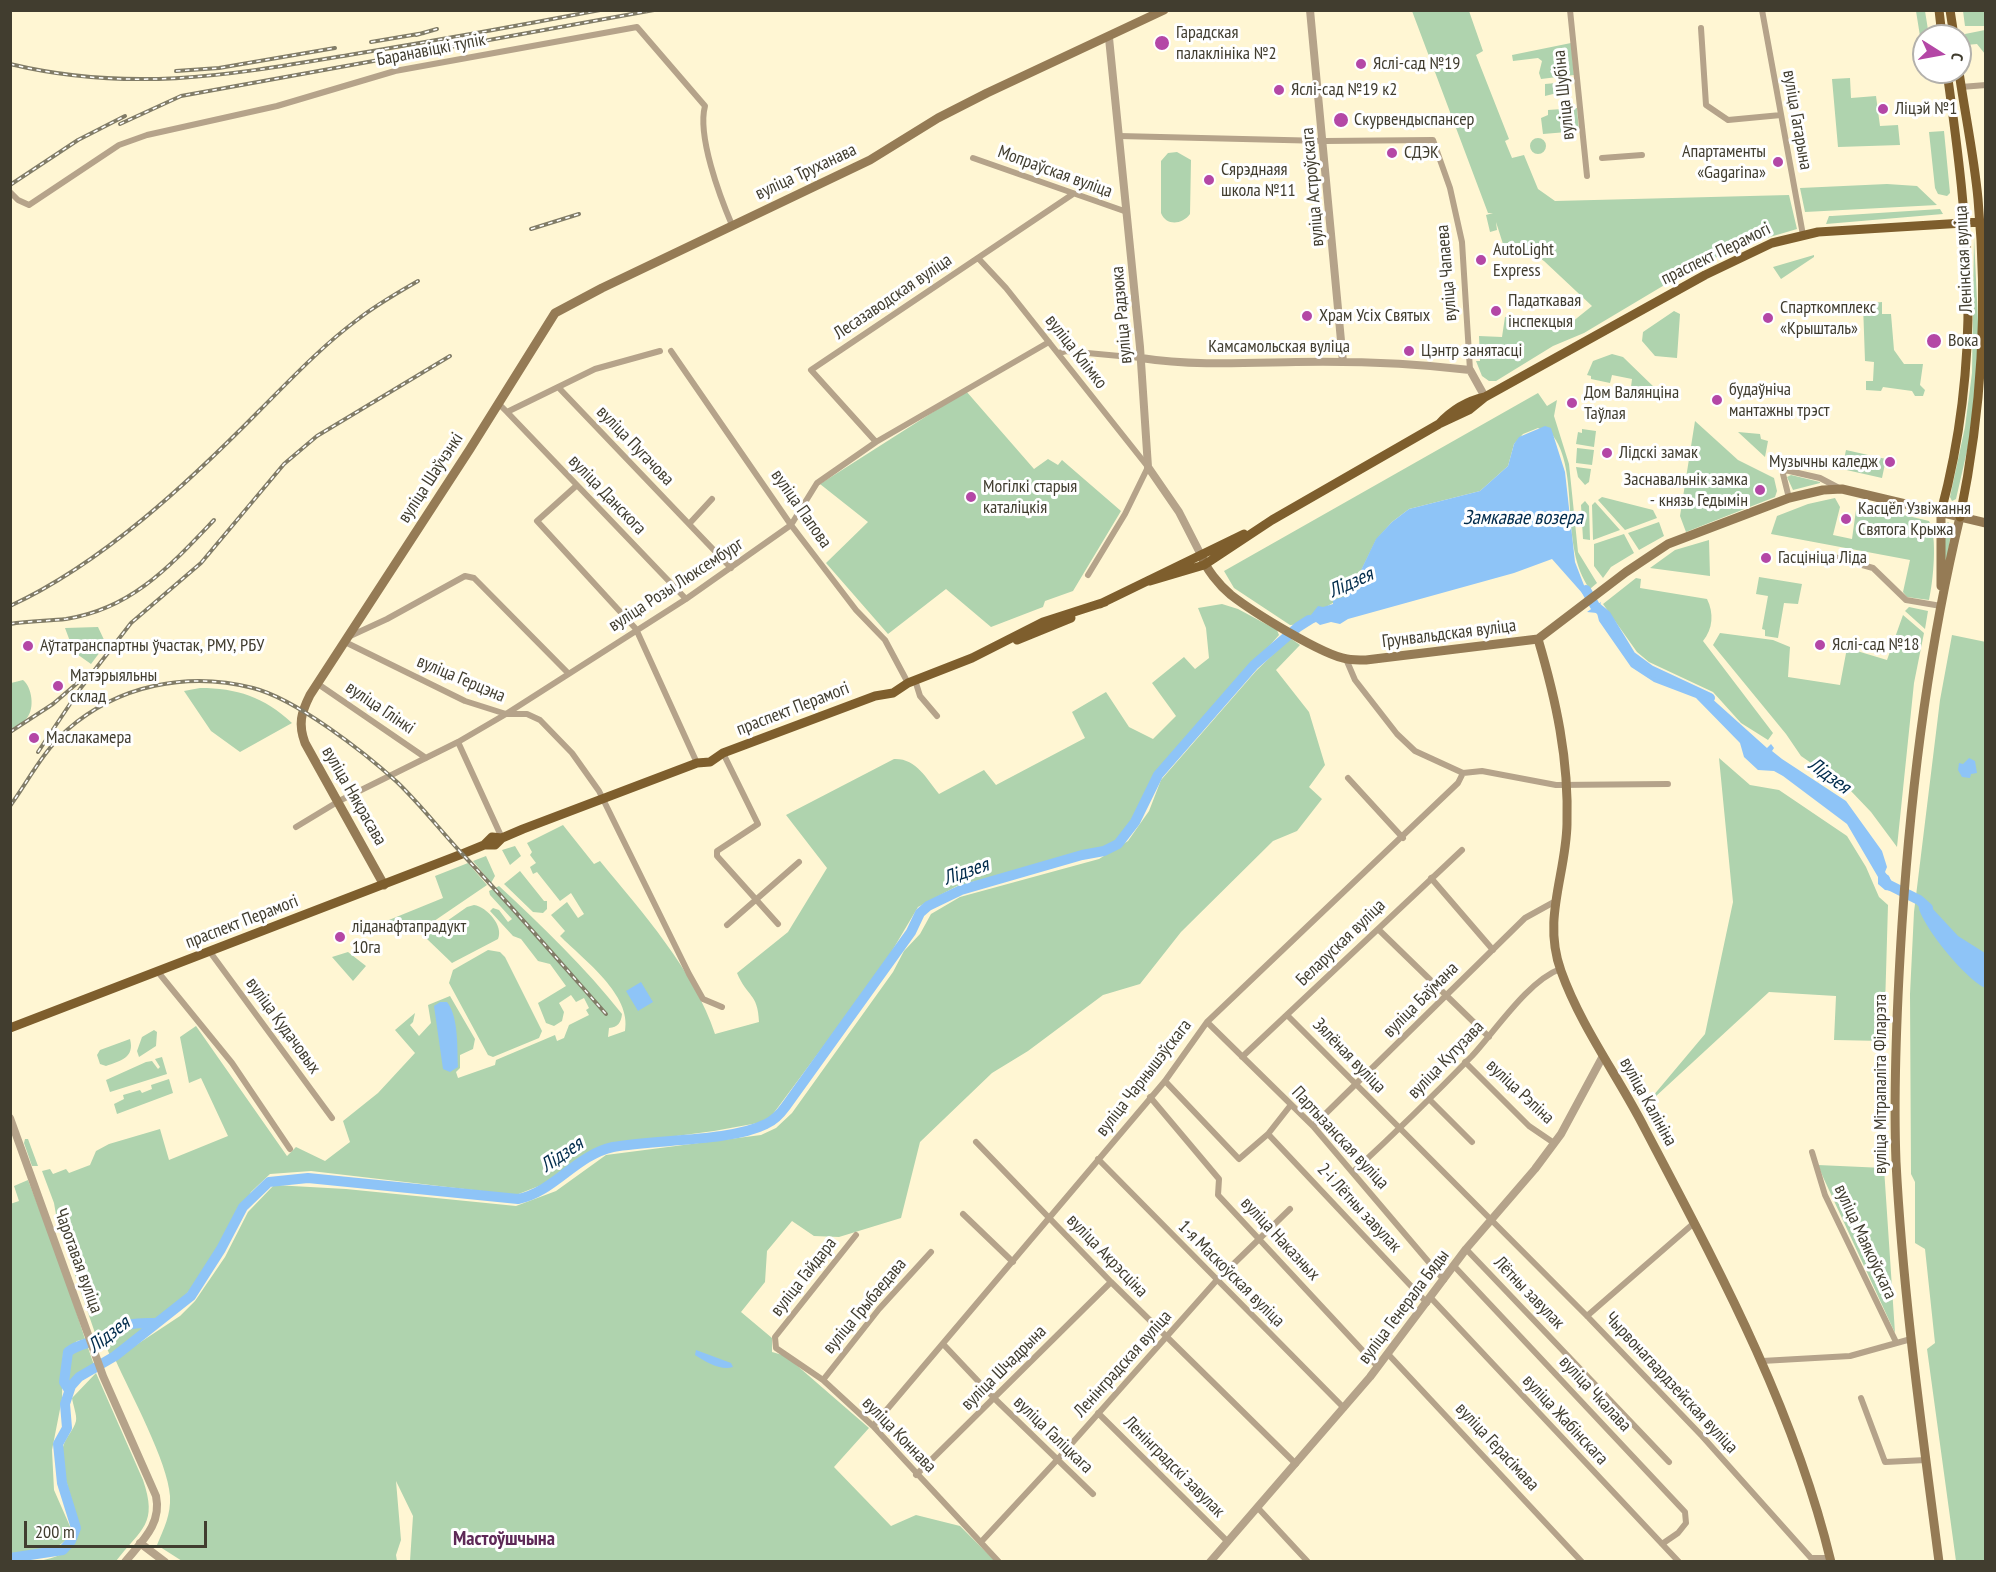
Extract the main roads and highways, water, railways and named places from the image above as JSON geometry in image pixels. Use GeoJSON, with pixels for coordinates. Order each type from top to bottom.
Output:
{"type":"FeatureCollection","features":[{"type":"Feature","properties":{"kind":"main road","name":"вуліца Труханава"},"geometry":{"type":"LineString","coordinates":[[499,404],[555,313],[732,225],[870,160],[938,118],[987,93],[1109,38],[1164,10]]}},
{"type":"Feature","properties":{"kind":"main road","name":"Ленінская вуліца"},"geometry":{"type":"LineString","coordinates":[[1941,512],[1960,428],[1967,377],[1970,302],[1967,223],[1949,84]]}},
{"type":"Feature","properties":{"kind":"main road","name":"Ленінская вуліца"},"geometry":{"type":"LineString","coordinates":[[1960,517],[1977,429],[1984,315],[1983,222],[1961,84]]}},
{"type":"Feature","properties":{"kind":"main road","name":"праспект Перамогі"},"geometry":{"type":"LineString","coordinates":[[1149,581],[1204,565],[1272,520],[1439,424],[1469,410],[1485,397],[1705,275],[1764,247],[1803,235],[1861,228],[1983,222]]}},
{"type":"Feature","properties":{"kind":"main road","name":"вуліца Шаўчэнкі"},"geometry":{"type":"LineString","coordinates":[[300,721],[309,695],[499,404]]}},
{"type":"Feature","properties":{"kind":"main road","name":"Грунвальдская вуліца"},"geometry":{"type":"LineString","coordinates":[[1201,555],[1204,565],[1229,594],[1299,637],[1346,659],[1381,659],[1538,639],[1586,601],[1668,544],[1789,498],[1823,490],[1842,489],[1986,523]]}},
{"type":"Feature","properties":{"kind":"main road","name":"вуліца Мітрапаліта Філарэта"},"geometry":{"type":"LineString","coordinates":[[1941,512],[1941,606]]}},
{"type":"Feature","properties":{"kind":"main road","name":"вуліца Мітрапаліта Філарэта"},"geometry":{"type":"LineString","coordinates":[[1939,1562],[1911,1339],[1900,1222],[1895,1099],[1903,904],[1916,761],[1941,606],[1960,517]]}},
{"type":"Feature","properties":{"kind":"main road","name":"праспект Перамогі"},"geometry":{"type":"LineString","coordinates":[[10,1028],[484,845],[495,844],[502,838],[697,763],[710,762],[723,753],[875,696],[893,693],[911,682],[998,646],[1043,622],[1105,602],[1272,520]]}},
{"type":"Feature","properties":{"kind":"main road","name":"вуліца Калініна"},"geometry":{"type":"LineString","coordinates":[[1538,639],[1562,728],[1566,785],[1567,829],[1554,902],[1554,937],[1560,969],[1603,1056],[1644,1126],[1694,1223],[1762,1361],[1810,1486],[1830,1560]]}},
{"type":"Feature","properties":{"kind":"main road","name":"вуліца Някрасава"},"geometry":{"type":"LineString","coordinates":[[300,721],[305,743],[384,885]]}},
{"type":"Feature","properties":{"kind":"water","name":"Замкавае возера"},"geometry":{"type":"Polygon","coordinates":[[[1545,426],[1551,428],[1565,472],[1575,562],[1587,593],[1583,594],[1552,559],[1514,573],[1348,619],[1340,624],[1331,622],[1320,625],[1316,622],[1301,629],[1296,625],[1307,620],[1318,606],[1333,604],[1333,600],[1349,595],[1376,539],[1392,522],[1409,509],[1480,491],[1508,466],[1514,444],[1519,437],[1545,426]]]}},
{"type":"Feature","properties":{"kind":"water"},"geometry":{"type":"Polygon","coordinates":[[[1601,602],[1599,608],[1634,660],[1650,671],[1709,696],[1767,748],[1771,744],[1774,748],[1772,751],[1782,759],[1846,801],[1882,851],[1887,867],[1885,872],[1893,883],[1893,891],[1885,890],[1878,884],[1878,877],[1847,824],[1783,776],[1774,771],[1758,770],[1744,757],[1740,743],[1696,698],[1654,682],[1631,667],[1599,621],[1597,613],[1587,612],[1601,602]]]}},
{"type":"Feature","properties":{"kind":"water"},"geometry":{"type":"Polygon","coordinates":[[[1969,758],[1975,761],[1977,773],[1971,774],[1970,778],[1962,777],[1958,770],[1959,763],[1963,764],[1969,758]]]}},
{"type":"Feature","properties":{"kind":"water"},"geometry":{"type":"Polygon","coordinates":[[[1920,895],[1958,936],[1985,953],[1985,988],[1967,975],[1929,929],[1919,909],[1920,895]]]}},
{"type":"Feature","properties":{"kind":"water"},"geometry":{"type":"Polygon","coordinates":[[[641,982],[653,1002],[638,1011],[626,991],[641,982]]]}},
{"type":"Feature","properties":{"kind":"water"},"geometry":{"type":"Polygon","coordinates":[[[440,1002],[447,1002],[454,1016],[458,1067],[450,1072],[443,1069],[434,1006],[440,1002]]]}},
{"type":"Feature","properties":{"kind":"water"},"geometry":{"type":"Polygon","coordinates":[[[696,1350],[731,1363],[733,1367],[724,1368],[709,1363],[695,1355],[696,1350]]]}},
{"type":"Feature","properties":{"kind":"waterway","name":"Лідзея"},"geometry":{"type":"LineString","coordinates":[[1586,590],[1595,606],[1606,615],[1631,656],[1650,670],[1710,698]]}},
{"type":"Feature","properties":{"kind":"waterway","name":"Лідзея"},"geometry":{"type":"LineString","coordinates":[[10,1558],[63,1550],[71,1541],[76,1528],[62,1483],[58,1444],[67,1428],[65,1404],[71,1386],[79,1377],[115,1356],[191,1296],[221,1249],[243,1207],[269,1182],[308,1178],[518,1199],[543,1189],[588,1158],[613,1147],[733,1134],[751,1130],[769,1122],[786,1106],[911,932],[920,913],[928,906],[961,890],[1082,855],[1104,851],[1118,844],[1135,822],[1158,775],[1254,665],[1309,620]]}},
{"type":"Feature","properties":{"kind":"waterway","name":"Лідзея"},"geometry":{"type":"LineString","coordinates":[[1885,879],[1887,884],[1919,900],[1928,908]]}},
{"type":"Feature","properties":{"kind":"waterway"},"geometry":{"type":"LineString","coordinates":[[69,1390],[64,1382],[68,1352],[124,1326],[154,1323]]}},
{"type":"Feature","properties":{"kind":"railway"},"geometry":{"type":"LineString","coordinates":[[10,64],[54,73],[97,78],[180,78],[263,69],[600,10]]}},
{"type":"Feature","properties":{"kind":"railway"},"geometry":{"type":"LineString","coordinates":[[120,124],[181,96],[654,10]]}},
{"type":"Feature","properties":{"kind":"railway"},"geometry":{"type":"LineString","coordinates":[[416,35],[437,29]]}},
{"type":"Feature","properties":{"kind":"railway"},"geometry":{"type":"LineString","coordinates":[[371,42],[424,33]]}},
{"type":"Feature","properties":{"kind":"railway"},"geometry":{"type":"LineString","coordinates":[[176,71],[219,68],[335,48]]}},
{"type":"Feature","properties":{"kind":"railway"},"geometry":{"type":"LineString","coordinates":[[10,185],[78,140],[125,116]]}},
{"type":"Feature","properties":{"kind":"railway"},"geometry":{"type":"LineString","coordinates":[[531,229],[579,214]]}},
{"type":"Feature","properties":{"kind":"railway"},"geometry":{"type":"LineString","coordinates":[[10,606],[78,567],[143,519],[204,465],[331,341],[372,309],[418,281]]}},
{"type":"Feature","properties":{"kind":"railway"},"geometry":{"type":"LineString","coordinates":[[38,752],[80,689],[131,623],[201,563],[284,464],[317,436],[450,356]]}},
{"type":"Feature","properties":{"kind":"railway"},"geometry":{"type":"LineString","coordinates":[[10,624],[66,619],[90,614],[111,606],[149,583],[214,520]]}},
{"type":"Feature","properties":{"kind":"railway"},"geometry":{"type":"LineString","coordinates":[[10,732],[53,704],[82,679]]}},
{"type":"Feature","properties":{"kind":"railway"},"geometry":{"type":"LineString","coordinates":[[10,806],[59,738],[87,715],[108,702],[131,692],[179,682],[204,681],[253,688],[289,703],[329,728],[397,782],[606,1014]]}},
{"type":"Feature","properties":{"kind":"place","name":"Гарадская палаклініка №2"},"geometry":{"type":"Point","coordinates":[1162,43]}},
{"type":"Feature","properties":{"kind":"place","name":"Яслі-сад №19"},"geometry":{"type":"Point","coordinates":[1361,64]}},
{"type":"Feature","properties":{"kind":"place","name":"Яслі-сад №19 к2"},"geometry":{"type":"Point","coordinates":[1279,90]}},
{"type":"Feature","properties":{"kind":"place","name":"Ліцэй №1"},"geometry":{"type":"Point","coordinates":[1883,109]}},
{"type":"Feature","properties":{"kind":"place","name":"Скурвендыспансер"},"geometry":{"type":"Point","coordinates":[1341,120]}},
{"type":"Feature","properties":{"kind":"place","name":"СДЭК"},"geometry":{"type":"Point","coordinates":[1392,153]}},
{"type":"Feature","properties":{"kind":"place","name":"Апартаменты «Gagarina»"},"geometry":{"type":"Point","coordinates":[1778,162]}},
{"type":"Feature","properties":{"kind":"place","name":"Сярэднаяя школа №11"},"geometry":{"type":"Point","coordinates":[1209,180]}},
{"type":"Feature","properties":{"kind":"place","name":"AutoLight Express"},"geometry":{"type":"Point","coordinates":[1481,260]}},
{"type":"Feature","properties":{"kind":"place","name":"Падаткавая інспекцыя"},"geometry":{"type":"Point","coordinates":[1496,311]}},
{"type":"Feature","properties":{"kind":"place","name":"Храм Усіх Святых"},"geometry":{"type":"Point","coordinates":[1307,316]}},
{"type":"Feature","properties":{"kind":"place","name":"Спарткомплекс «Крышталь»"},"geometry":{"type":"Point","coordinates":[1768,318]}},
{"type":"Feature","properties":{"kind":"place","name":"Вока"},"geometry":{"type":"Point","coordinates":[1934,341]}},
{"type":"Feature","properties":{"kind":"place","name":"Цэнтр занятасці"},"geometry":{"type":"Point","coordinates":[1409,351]}},
{"type":"Feature","properties":{"kind":"place","name":"будаўніча мантажны трэст"},"geometry":{"type":"Point","coordinates":[1717,400]}},
{"type":"Feature","properties":{"kind":"place","name":"Дом Валянціна Таўлая"},"geometry":{"type":"Point","coordinates":[1572,403]}},
{"type":"Feature","properties":{"kind":"place","name":"Лідскі замак"},"geometry":{"type":"Point","coordinates":[1607,453]}},
{"type":"Feature","properties":{"kind":"place","name":"Музычны каледж"},"geometry":{"type":"Point","coordinates":[1890,462]}},
{"type":"Feature","properties":{"kind":"place","name":"Заснавальнік замка - князь Гедымін"},"geometry":{"type":"Point","coordinates":[1760,490]}},
{"type":"Feature","properties":{"kind":"place","name":"Могілкі старыя каталіцкія"},"geometry":{"type":"Point","coordinates":[971,497]}},
{"type":"Feature","properties":{"kind":"place","name":"Касцёл Узвіжання Святога Крыжа"},"geometry":{"type":"Point","coordinates":[1846,519]}},
{"type":"Feature","properties":{"kind":"place","name":"Гасцініца Ліда"},"geometry":{"type":"Point","coordinates":[1766,558]}},
{"type":"Feature","properties":{"kind":"place","name":"Яслі-сад №18"},"geometry":{"type":"Point","coordinates":[1820,645]}},
{"type":"Feature","properties":{"kind":"place","name":"Аўтатранспартны ўчастак, РМУ, РБУ"},"geometry":{"type":"Point","coordinates":[28,646]}},
{"type":"Feature","properties":{"kind":"place","name":"Матэрыяльны склад"},"geometry":{"type":"Point","coordinates":[58,686]}},
{"type":"Feature","properties":{"kind":"place","name":"Маслакамера"},"geometry":{"type":"Point","coordinates":[34,738]}},
{"type":"Feature","properties":{"kind":"place","name":"ліданафтапрадукт 10га"},"geometry":{"type":"Point","coordinates":[340,937]}},
{"type":"Feature","properties":{"kind":"district","name":"Мастоўшчына"},"geometry":{"type":"Point","coordinates":[504,1539]}}]}
